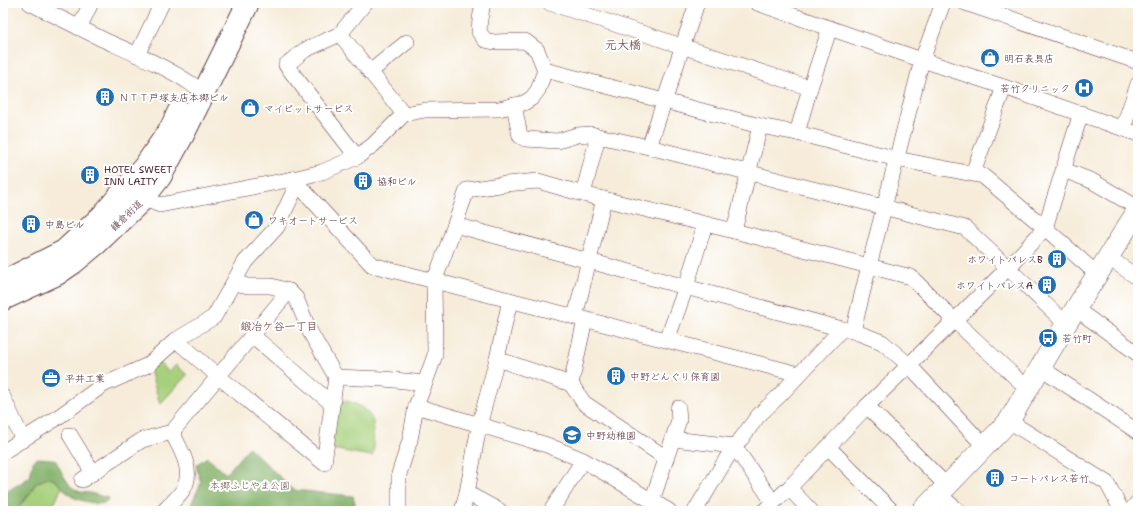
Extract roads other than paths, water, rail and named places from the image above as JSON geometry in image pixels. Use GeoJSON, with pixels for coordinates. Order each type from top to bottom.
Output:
{"type":"FeatureCollection","features":[{"type":"Feature","properties":{"kind":"main road","name":"鎌倉街道"},"geometry":{"type":"LineString","coordinates":[[3,299],[57,274],[96,244],[134,195],[145,166],[171,128],[233,3]]}},
{"type":"Feature","properties":{"kind":"main road","name":"鎌倉街道"},"geometry":{"type":"LineString","coordinates":[[3,282],[64,250],[102,216],[160,177],[185,131],[248,3]]}},
{"type":"Feature","properties":{"kind":"street"},"geometry":{"type":"LineString","coordinates":[[30,3],[137,55],[192,85]]}},
{"type":"Feature","properties":{"kind":"street"},"geometry":{"type":"LineString","coordinates":[[79,28],[91,3]]}},
{"type":"Feature","properties":{"kind":"street"},"geometry":{"type":"LineString","coordinates":[[137,55],[162,3]]}},
{"type":"Feature","properties":{"kind":"street"},"geometry":{"type":"LineString","coordinates":[[357,157],[286,65],[305,50],[340,34],[365,3]]}},
{"type":"Feature","properties":{"kind":"street"},"geometry":{"type":"LineString","coordinates":[[134,195],[160,205],[293,179],[322,172],[357,157],[373,144],[404,114],[425,110],[499,109],[524,103],[532,98],[538,90],[545,70],[537,50],[525,41],[494,42],[485,40],[479,32],[483,3]]}},
{"type":"Feature","properties":{"kind":"street"},"geometry":{"type":"LineString","coordinates":[[550,3],[810,88]]}},
{"type":"Feature","properties":{"kind":"street"},"geometry":{"type":"LineString","coordinates":[[648,147],[697,3]]}},
{"type":"Feature","properties":{"kind":"street"},"geometry":{"type":"LineString","coordinates":[[757,3],[1081,113],[1138,134]]}},
{"type":"Feature","properties":{"kind":"street"},"geometry":{"type":"LineString","coordinates":[[695,511],[734,446],[758,416],[799,374],[847,330],[869,266],[922,60],[943,3]]}},
{"type":"Feature","properties":{"kind":"street"},"geometry":{"type":"LineString","coordinates":[[965,3],[1138,62]]}},
{"type":"Feature","properties":{"kind":"street"},"geometry":{"type":"LineString","coordinates":[[797,133],[830,28]]}},
{"type":"Feature","properties":{"kind":"street"},"geometry":{"type":"LineString","coordinates":[[340,34],[404,114]]}},
{"type":"Feature","properties":{"kind":"street"},"geometry":{"type":"LineString","coordinates":[[370,72],[407,42]]}},
{"type":"Feature","properties":{"kind":"street"},"geometry":{"type":"LineString","coordinates":[[545,70],[760,126],[797,133],[897,159],[983,176],[1097,274]]}},
{"type":"Feature","properties":{"kind":"street"},"geometry":{"type":"LineString","coordinates":[[1123,128],[1138,84]]}},
{"type":"Feature","properties":{"kind":"street"},"geometry":{"type":"LineString","coordinates":[[973,173],[1004,87]]}},
{"type":"Feature","properties":{"kind":"street"},"geometry":{"type":"LineString","coordinates":[[514,106],[520,136],[525,139],[558,141],[577,135],[591,134],[648,147],[965,228],[1008,268],[1071,317],[1138,354]]}},
{"type":"Feature","properties":{"kind":"street"},"geometry":{"type":"LineString","coordinates":[[734,446],[769,506],[789,488],[867,406],[1008,268],[1045,228],[1081,113]]}},
{"type":"Feature","properties":{"kind":"street"},"geometry":{"type":"LineString","coordinates":[[734,231],[760,126]]}},
{"type":"Feature","properties":{"kind":"street"},"geometry":{"type":"LineString","coordinates":[[583,194],[598,136]]}},
{"type":"Feature","properties":{"kind":"street"},"geometry":{"type":"LineString","coordinates":[[922,511],[1009,421],[1097,274],[1138,209],[1092,181],[1064,170]]}},
{"type":"Feature","properties":{"kind":"street"},"geometry":{"type":"LineString","coordinates":[[293,179],[372,265],[799,374]]}},
{"type":"Feature","properties":{"kind":"street"},"geometry":{"type":"LineString","coordinates":[[3,452],[54,420],[103,385],[148,365],[176,340],[214,317],[245,262],[277,227],[295,189],[293,179]]}},
{"type":"Feature","properties":{"kind":"street"},"geometry":{"type":"LineString","coordinates":[[398,511],[399,474],[410,440],[416,406],[426,383],[435,355],[434,282],[467,190],[538,181],[583,194],[911,277],[1028,389]]}},
{"type":"Feature","properties":{"kind":"street"},"geometry":{"type":"LineString","coordinates":[[571,384],[588,260],[604,199]]}},
{"type":"Feature","properties":{"kind":"street"},"geometry":{"type":"LineString","coordinates":[[667,340],[686,287],[705,224]]}},
{"type":"Feature","properties":{"kind":"street"},"geometry":{"type":"LineString","coordinates":[[455,225],[847,330],[882,342],[909,365],[985,447]]}},
{"type":"Feature","properties":{"kind":"street"},"geometry":{"type":"LineString","coordinates":[[1108,257],[1138,278]]}},
{"type":"Feature","properties":{"kind":"street"},"geometry":{"type":"LineString","coordinates":[[176,340],[324,463],[336,377],[310,332],[296,298],[289,291],[271,286],[248,286],[234,283]]}},
{"type":"Feature","properties":{"kind":"street"},"geometry":{"type":"LineString","coordinates":[[70,435],[88,476],[142,440],[172,432],[289,291]]}},
{"type":"Feature","properties":{"kind":"street"},"geometry":{"type":"LineString","coordinates":[[462,511],[479,426],[497,359],[510,300]]}},
{"type":"Feature","properties":{"kind":"street"},"geometry":{"type":"LineString","coordinates":[[252,335],[332,404]]}},
{"type":"Feature","properties":{"kind":"street"},"geometry":{"type":"LineString","coordinates":[[497,359],[571,384],[584,403],[666,458]]}},
{"type":"Feature","properties":{"kind":"street"},"geometry":{"type":"LineString","coordinates":[[1041,368],[1138,432]]}},
{"type":"Feature","properties":{"kind":"street"},"geometry":{"type":"LineString","coordinates":[[336,377],[426,383]]}},
{"type":"Feature","properties":{"kind":"street"},"geometry":{"type":"LineString","coordinates":[[3,397],[23,440]]}},
{"type":"Feature","properties":{"kind":"street"},"geometry":{"type":"LineString","coordinates":[[416,406],[547,445],[583,460],[669,511]]}},
{"type":"Feature","properties":{"kind":"street"},"geometry":{"type":"LineString","coordinates":[[867,406],[959,511]]}},
{"type":"Feature","properties":{"kind":"street"},"geometry":{"type":"LineString","coordinates":[[652,501],[679,420],[678,408]]}},
{"type":"Feature","properties":{"kind":"street"},"geometry":{"type":"LineString","coordinates":[[1009,421],[1107,483],[1122,511]]}},
{"type":"Feature","properties":{"kind":"street"},"geometry":{"type":"LineString","coordinates":[[164,511],[184,488],[188,472],[183,455],[172,432]]}},
{"type":"Feature","properties":{"kind":"street"},"geometry":{"type":"LineString","coordinates":[[673,439],[734,446]]}},
{"type":"Feature","properties":{"kind":"street"},"geometry":{"type":"LineString","coordinates":[[828,447],[892,511]]}},
{"type":"Feature","properties":{"kind":"street"},"geometry":{"type":"LineString","coordinates":[[551,511],[583,460]]}},
{"type":"Feature","properties":{"kind":"street"},"geometry":{"type":"LineString","coordinates":[[789,488],[811,511]]}},
{"type":"Feature","properties":{"kind":"street"},"geometry":{"type":"LineString","coordinates":[[467,492],[500,511]]}},
{"type":"Feature","properties":{"kind":"street"},"geometry":{"type":"LineString","coordinates":[[1130,511],[1138,502]]}},
{"type":"Feature","properties":{"kind":"place","name":"明石表具店"},"geometry":{"type":"Point","coordinates":[990,58]}},
{"type":"Feature","properties":{"kind":"place","name":"若竹クリニック"},"geometry":{"type":"Point","coordinates":[1084,88]}},
{"type":"Feature","properties":{"kind":"place","name":"ＮＴＴ戸塚支店本郷ビル"},"geometry":{"type":"Point","coordinates":[105,97]}},
{"type":"Feature","properties":{"kind":"place","name":"マイピットサービス"},"geometry":{"type":"Point","coordinates":[250,108]}},
{"type":"Feature","properties":{"kind":"place","name":"HOTEL SWEET INN LAITY"},"geometry":{"type":"Point","coordinates":[90,175]}},
{"type":"Feature","properties":{"kind":"place","name":"協和ビル"},"geometry":{"type":"Point","coordinates":[363,181]}},
{"type":"Feature","properties":{"kind":"place","name":"ワキオートサービス"},"geometry":{"type":"Point","coordinates":[254,220]}},
{"type":"Feature","properties":{"kind":"place","name":"中島ビル"},"geometry":{"type":"Point","coordinates":[31,224]}},
{"type":"Feature","properties":{"kind":"place","name":"ホワイトパレスB"},"geometry":{"type":"Point","coordinates":[1057,259]}},
{"type":"Feature","properties":{"kind":"place","name":"ホワイトパレスA"},"geometry":{"type":"Point","coordinates":[1047,285]}},
{"type":"Feature","properties":{"kind":"place","name":"若竹町"},"geometry":{"type":"Point","coordinates":[1048,338]}},
{"type":"Feature","properties":{"kind":"place","name":"中野どんぐり保育園"},"geometry":{"type":"Point","coordinates":[616,376]}},
{"type":"Feature","properties":{"kind":"place","name":"平井工業"},"geometry":{"type":"Point","coordinates":[51,378]}},
{"type":"Feature","properties":{"kind":"place","name":"中野幼稚園"},"geometry":{"type":"Point","coordinates":[572,435]}},
{"type":"Feature","properties":{"kind":"place","name":"コートパレス若竹"},"geometry":{"type":"Point","coordinates":[995,478]}},
{"type":"Feature","properties":{"kind":"district","name":"元大橋"},"geometry":{"type":"Point","coordinates":[623,45]}},
{"type":"Feature","properties":{"kind":"district","name":"鍛冶ケ谷一丁目"},"geometry":{"type":"Point","coordinates":[279,326]}},
{"type":"Feature","properties":{"kind":"park label","name":"本郷ふじやま公園"},"geometry":{"type":"Point","coordinates":[250,485]}}]}
